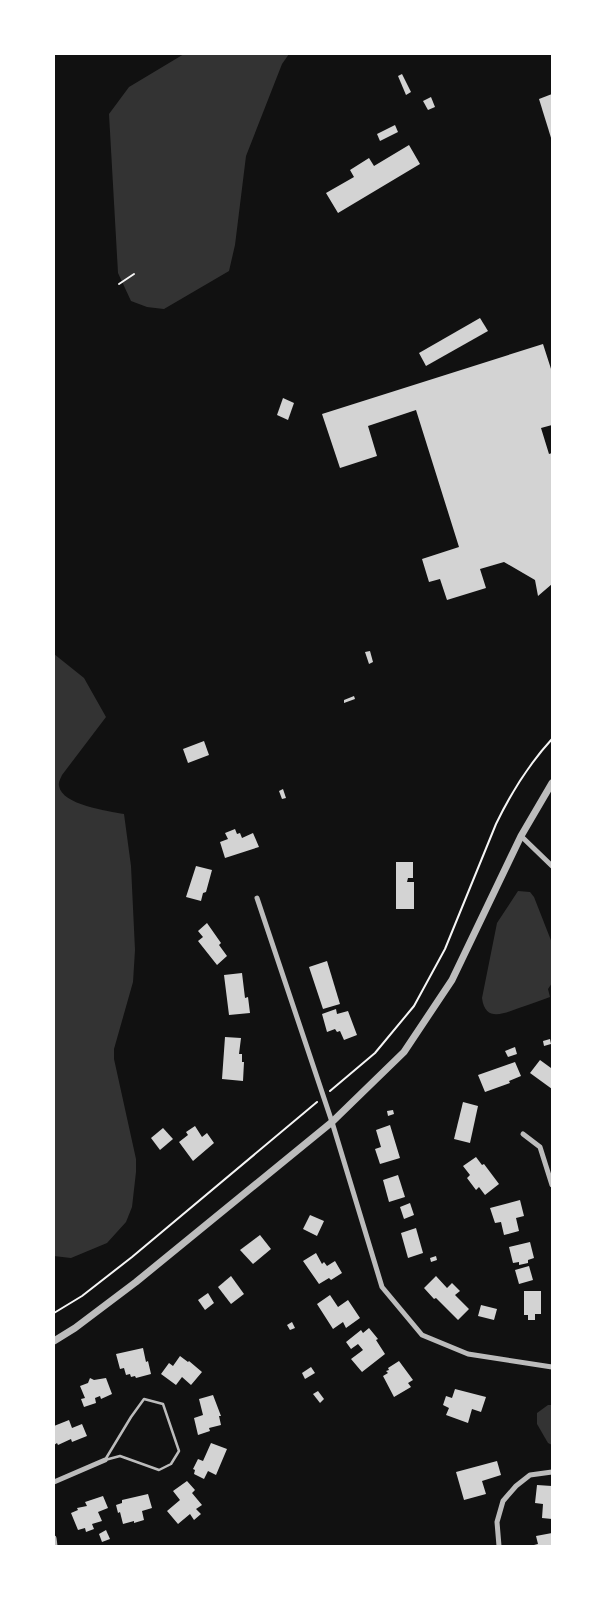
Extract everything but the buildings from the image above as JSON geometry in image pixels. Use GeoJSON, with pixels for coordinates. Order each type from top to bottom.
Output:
{"type":"FeatureCollection","features":[{"type":"Feature","properties":{"kind":"street"},"geometry":{"type":"LineString","coordinates":[[54,1341],[76,1328],[136,1282],[332,1122],[404,1052],[452,980],[521,836],[552,783]]}},
{"type":"Feature","properties":{"kind":"street"},"geometry":{"type":"LineString","coordinates":[[521,836],[552,866]]}},
{"type":"Feature","properties":{"kind":"street"},"geometry":{"type":"LineString","coordinates":[[257,898],[324,1096],[382,1287],[422,1335],[468,1354],[552,1367]]}},
{"type":"Feature","properties":{"kind":"street"},"geometry":{"type":"LineString","coordinates":[[524,1134],[540,1147],[552,1186]]}},
{"type":"Feature","properties":{"kind":"street"},"geometry":{"type":"LineString","coordinates":[[54,1482],[105,1460]]}},
{"type":"Feature","properties":{"kind":"street"},"geometry":{"type":"LineString","coordinates":[[500,1546],[497,1522],[503,1501],[516,1486],[530,1475],[552,1472]]}},
{"type":"Feature","properties":{"kind":"street"},"geometry":{"type":"LineString","coordinates":[[54,1538],[55,1546]]}},
{"type":"Feature","properties":{"kind":"lane"},"geometry":{"type":"LineString","coordinates":[[144,1399],[163,1404],[179,1451],[171,1464],[159,1470],[120,1456],[105,1460],[144,1399]]}},
{"type":"Feature","properties":{"kind":"path"},"geometry":{"type":"LineString","coordinates":[[119,284],[134,274]]}},
{"type":"Feature","properties":{"kind":"path"},"geometry":{"type":"LineString","coordinates":[[54,1313],[82,1296],[132,1258],[375,1053],[414,1006],[445,949],[504,806],[536,756],[552,740]]}},
{"type":"Feature","properties":{"kind":"shaded area"},"geometry":{"type":"Polygon","coordinates":[[[184,54],[289,54],[282,64],[246,156],[235,245],[229,271],[164,309],[147,307],[131,301],[118,273],[109,114],[129,87],[184,54]]]}},
{"type":"Feature","properties":{"kind":"shaded area"},"geometry":{"type":"Polygon","coordinates":[[[54,654],[84,678],[106,717],[62,775],[59,785],[62,793],[68,798],[97,809],[124,814],[131,866],[135,950],[133,982],[114,1049],[114,1059],[136,1159],[132,1207],[126,1222],[107,1243],[71,1258],[54,1256],[54,654]]]}},
{"type":"Feature","properties":{"kind":"shaded area"},"geometry":{"type":"Polygon","coordinates":[[[518,891],[530,892],[534,897],[552,943],[552,983],[548,989],[550,997],[501,1014],[491,1013],[484,1006],[482,998],[497,923],[518,891]]]}},
{"type":"Feature","properties":{"kind":"shaded area"},"geometry":{"type":"Polygon","coordinates":[[[548,1405],[552,1405],[552,1445],[548,1443],[537,1424],[537,1413],[548,1405]]]}}]}
